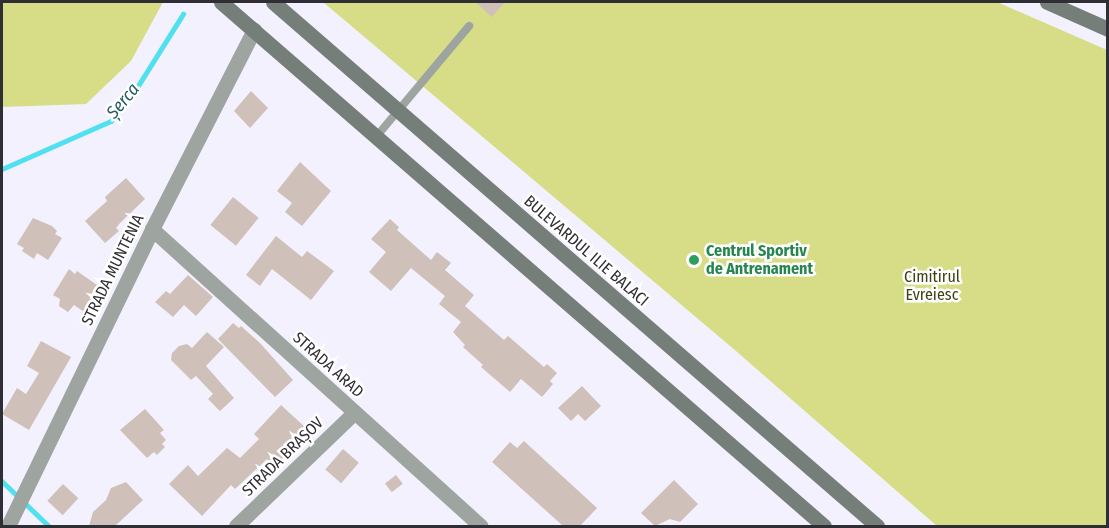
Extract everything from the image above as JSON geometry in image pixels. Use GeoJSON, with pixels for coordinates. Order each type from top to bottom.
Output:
{"type":"FeatureCollection","features":[{"type":"Feature","properties":{"kind":"main road"},"geometry":{"type":"LineString","coordinates":[[220,2],[824,526]]}},
{"type":"Feature","properties":{"kind":"main road","name":"BULEVARDUL ILIE BALACI"},"geometry":{"type":"LineString","coordinates":[[273,2],[877,526]]}},
{"type":"Feature","properties":{"kind":"main road"},"geometry":{"type":"LineString","coordinates":[[1047,2],[1107,29]]}},
{"type":"Feature","properties":{"kind":"street","name":"STRADA MUNTENIA"},"geometry":{"type":"LineString","coordinates":[[8,526],[152,229],[254,30]]}},
{"type":"Feature","properties":{"kind":"street","name":"STRADA ARAD"},"geometry":{"type":"LineString","coordinates":[[152,229],[481,526]]}},
{"type":"Feature","properties":{"kind":"street","name":"STRADA BRAȘOV"},"geometry":{"type":"LineString","coordinates":[[236,526],[354,413]]}},
{"type":"Feature","properties":{"kind":"lane"},"geometry":{"type":"LineString","coordinates":[[376,137],[469,26]]}},
{"type":"Feature","properties":{"kind":"green space"},"geometry":{"type":"Polygon","coordinates":[[[2,2],[163,2],[131,61],[86,104],[2,107],[2,2]]]}},
{"type":"Feature","properties":{"kind":"green space","name":"Cimitirul Evreiesc"},"geometry":{"type":"Polygon","coordinates":[[[323,2],[997,2],[1107,50],[1107,526],[937,526],[736,351],[323,2]]]}},
{"type":"Feature","properties":{"kind":"building"},"geometry":{"type":"Polygon","coordinates":[[[475,2],[505,2],[492,17],[475,2]]]}},
{"type":"Feature","properties":{"kind":"building"},"geometry":{"type":"Polygon","coordinates":[[[251,91],[268,108],[250,128],[234,111],[251,91]]]}},
{"type":"Feature","properties":{"kind":"building"},"geometry":{"type":"Polygon","coordinates":[[[300,162],[331,191],[302,226],[285,212],[292,203],[277,191],[300,162]]]}},
{"type":"Feature","properties":{"kind":"building"},"geometry":{"type":"Polygon","coordinates":[[[126,178],[145,199],[120,223],[116,228],[119,231],[105,243],[85,221],[107,201],[105,197],[126,178]]]}},
{"type":"Feature","properties":{"kind":"building"},"geometry":{"type":"Polygon","coordinates":[[[233,197],[259,218],[236,246],[210,225],[233,197]]]}},
{"type":"Feature","properties":{"kind":"building"},"geometry":{"type":"Polygon","coordinates":[[[33,218],[52,226],[57,231],[55,234],[62,238],[48,260],[37,253],[34,259],[22,251],[24,248],[17,244],[33,218]]]}},
{"type":"Feature","properties":{"kind":"building"},"geometry":{"type":"Polygon","coordinates":[[[390,219],[399,227],[397,230],[431,260],[437,252],[451,263],[445,270],[474,295],[465,306],[504,340],[508,336],[544,367],[547,364],[557,373],[550,381],[553,384],[542,397],[521,379],[510,392],[481,367],[483,365],[463,347],[465,345],[453,332],[461,322],[439,304],[445,296],[411,268],[391,291],[369,272],[386,252],[371,239],[390,219]]]}},
{"type":"Feature","properties":{"kind":"building"},"geometry":{"type":"Polygon","coordinates":[[[276,236],[302,257],[307,251],[334,271],[311,300],[272,269],[260,286],[246,275],[276,236]]]}},
{"type":"Feature","properties":{"kind":"building"},"geometry":{"type":"Polygon","coordinates":[[[69,269],[75,274],[77,271],[97,285],[94,290],[100,293],[87,314],[74,305],[68,312],[59,306],[60,299],[53,295],[69,269]]]}},
{"type":"Feature","properties":{"kind":"building"},"geometry":{"type":"Polygon","coordinates":[[[188,275],[213,297],[196,316],[184,305],[173,317],[155,302],[166,291],[170,294],[188,275]]]}},
{"type":"Feature","properties":{"kind":"building"},"geometry":{"type":"Polygon","coordinates":[[[233,323],[239,328],[241,326],[260,343],[293,380],[275,397],[218,339],[233,323]]]}},
{"type":"Feature","properties":{"kind":"building"},"geometry":{"type":"Polygon","coordinates":[[[207,332],[224,347],[206,366],[234,398],[220,411],[208,399],[213,394],[196,376],[191,380],[171,360],[172,353],[179,346],[187,344],[192,348],[207,332]]]}},
{"type":"Feature","properties":{"kind":"building"},"geometry":{"type":"Polygon","coordinates":[[[41,341],[71,357],[29,430],[2,414],[17,388],[26,394],[39,373],[27,366],[41,341]]]}},
{"type":"Feature","properties":{"kind":"building"},"geometry":{"type":"Polygon","coordinates":[[[582,386],[601,406],[585,421],[578,414],[571,421],[558,408],[582,386]]]}},
{"type":"Feature","properties":{"kind":"building"},"geometry":{"type":"Polygon","coordinates":[[[281,405],[306,428],[283,452],[286,455],[277,464],[275,462],[272,464],[267,459],[235,489],[231,485],[202,516],[169,484],[188,465],[198,476],[227,448],[240,458],[259,439],[254,434],[281,405]]]}},
{"type":"Feature","properties":{"kind":"building"},"geometry":{"type":"Polygon","coordinates":[[[145,409],[164,430],[160,433],[166,440],[162,444],[165,447],[157,455],[154,452],[147,458],[120,430],[145,409]]]}},
{"type":"Feature","properties":{"kind":"building"},"geometry":{"type":"Polygon","coordinates":[[[524,441],[597,508],[580,526],[563,526],[492,462],[510,442],[517,448],[524,441]]]}},
{"type":"Feature","properties":{"kind":"building"},"geometry":{"type":"Polygon","coordinates":[[[343,449],[359,463],[341,483],[325,469],[343,449]]]}},
{"type":"Feature","properties":{"kind":"building"},"geometry":{"type":"Polygon","coordinates":[[[396,475],[403,484],[392,492],[385,484],[396,475]]]}},
{"type":"Feature","properties":{"kind":"building"},"geometry":{"type":"Polygon","coordinates":[[[674,480],[698,504],[680,522],[670,519],[655,526],[641,513],[674,480]]]}},
{"type":"Feature","properties":{"kind":"building"},"geometry":{"type":"Polygon","coordinates":[[[126,482],[143,500],[115,526],[89,526],[93,512],[106,500],[111,488],[126,482]]]}},
{"type":"Feature","properties":{"kind":"building"},"geometry":{"type":"Polygon","coordinates":[[[63,484],[78,498],[63,515],[47,501],[63,484]]]}},
{"type":"Feature","properties":{"kind":"waterway","name":"Șerca"},"geometry":{"type":"LineString","coordinates":[[2,169],[111,121],[131,97],[183,14]]}},
{"type":"Feature","properties":{"kind":"waterway"},"geometry":{"type":"LineString","coordinates":[[2,481],[49,526]]}},
{"type":"Feature","properties":{"kind":"place","name":"Centrul Sportiv de Antrenament"},"geometry":{"type":"Point","coordinates":[694,260]}}]}
